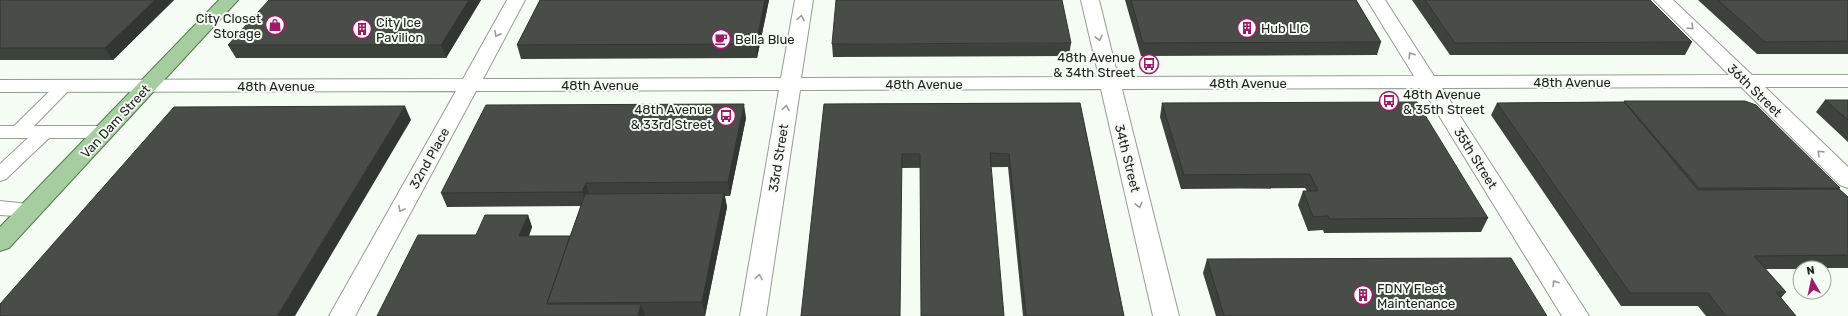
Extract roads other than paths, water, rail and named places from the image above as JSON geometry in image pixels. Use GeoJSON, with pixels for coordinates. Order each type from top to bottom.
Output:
{"type":"FeatureCollection","features":[{"type":"Feature","properties":{"kind":"main road","name":"Van Dam Street"},"geometry":{"type":"LineString","coordinates":[[0,242],[230,0]]}},
{"type":"Feature","properties":{"kind":"street","name":"32nd Place"},"geometry":{"type":"LineString","coordinates":[[342,316],[516,0]]}},
{"type":"Feature","properties":{"kind":"street","name":"33rd Street"},"geometry":{"type":"LineString","coordinates":[[753,316],[804,0]]}},
{"type":"Feature","properties":{"kind":"street","name":"34th Street"},"geometry":{"type":"LineString","coordinates":[[1090,0],[1166,316]]}},
{"type":"Feature","properties":{"kind":"street","name":"35th Street"},"geometry":{"type":"LineString","coordinates":[[1376,0],[1576,316]]}},
{"type":"Feature","properties":{"kind":"street","name":"36th Street"},"geometry":{"type":"LineString","coordinates":[[1663,0],[1848,180]]}},
{"type":"Feature","properties":{"kind":"street","name":"48th Avenue"},"geometry":{"type":"LineString","coordinates":[[0,86],[1848,81]]}},
{"type":"Feature","properties":{"kind":"lane"},"geometry":{"type":"LineString","coordinates":[[18,132],[65,86]]}},
{"type":"Feature","properties":{"kind":"lane"},"geometry":{"type":"LineString","coordinates":[[0,132],[104,132]]}},
{"type":"Feature","properties":{"kind":"lane"},"geometry":{"type":"LineString","coordinates":[[0,176],[44,132]]}},
{"type":"Feature","properties":{"kind":"lane"},"geometry":{"type":"LineString","coordinates":[[0,208],[31,210]]}},
{"type":"Feature","properties":{"kind":"place","name":"City Closet Storage"},"geometry":{"type":"Point","coordinates":[275,25]}},
{"type":"Feature","properties":{"kind":"place","name":"Hub LIC"},"geometry":{"type":"Point","coordinates":[1247,28]}},
{"type":"Feature","properties":{"kind":"place","name":"City Ice Pavilion"},"geometry":{"type":"Point","coordinates":[362,29]}},
{"type":"Feature","properties":{"kind":"place","name":"Bella Blue"},"geometry":{"type":"Point","coordinates":[721,39]}},
{"type":"Feature","properties":{"kind":"place","name":"48th Avenue & 34th Street"},"geometry":{"type":"Point","coordinates":[1149,64]}},
{"type":"Feature","properties":{"kind":"place","name":"48th Avenue & 35th Street"},"geometry":{"type":"Point","coordinates":[1389,101]}},
{"type":"Feature","properties":{"kind":"place","name":"48th Avenue & 33rd Street"},"geometry":{"type":"Point","coordinates":[726,116]}},
{"type":"Feature","properties":{"kind":"place","name":"FDNY Fleet Maintenance"},"geometry":{"type":"Point","coordinates":[1363,295]}}]}
